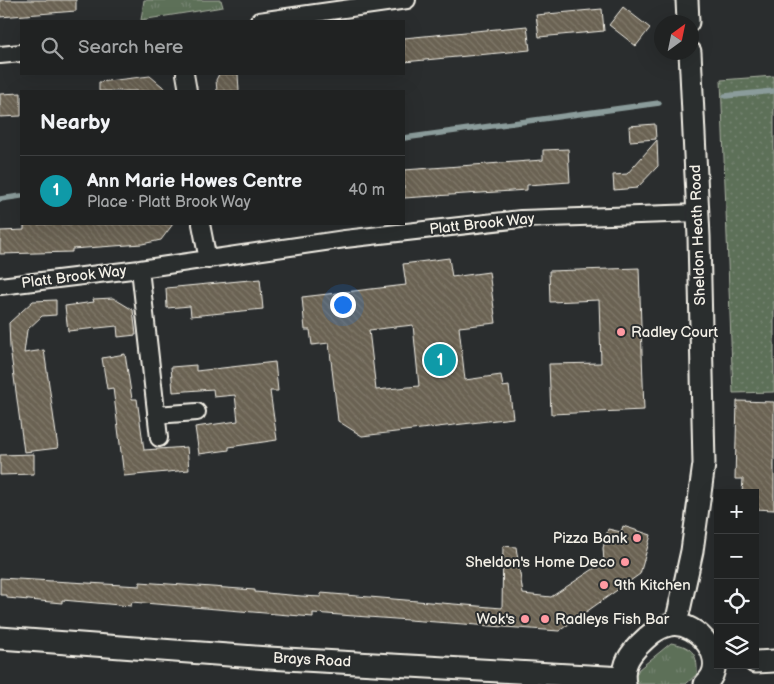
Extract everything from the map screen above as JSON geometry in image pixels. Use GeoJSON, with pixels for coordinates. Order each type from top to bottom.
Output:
{"type":"FeatureCollection","features":[{"type":"Feature","properties":{"kind":"street"},"geometry":{"type":"LineString","coordinates":[[265,20],[407,0]]}},
{"type":"Feature","properties":{"kind":"street"},"geometry":{"type":"LineString","coordinates":[[687,0],[688,15]]}},
{"type":"Feature","properties":{"kind":"street"},"geometry":{"type":"LineString","coordinates":[[0,56],[20,53]]}},
{"type":"Feature","properties":{"kind":"street","name":"Sheldon Heath Road"},"geometry":{"type":"LineString","coordinates":[[676,624],[692,551],[704,464],[698,213],[690,60]]}},
{"type":"Feature","properties":{"kind":"street"},"geometry":{"type":"LineString","coordinates":[[186,75],[188,90]]}},
{"type":"Feature","properties":{"kind":"street","name":"Platt Brook Way"},"geometry":{"type":"LineString","coordinates":[[0,286],[208,260],[345,239],[521,219],[698,213]]}},
{"type":"Feature","properties":{"kind":"street"},"geometry":{"type":"LineString","coordinates":[[201,225],[208,260]]}},
{"type":"Feature","properties":{"kind":"street"},"geometry":{"type":"LineString","coordinates":[[140,269],[159,438]]}},
{"type":"Feature","properties":{"kind":"street"},"geometry":{"type":"LineString","coordinates":[[156,415],[197,412]]}},
{"type":"Feature","properties":{"kind":"street"},"geometry":{"type":"LineString","coordinates":[[624,681],[624,667],[628,656],[647,636],[669,625],[676,624],[689,629],[705,640],[714,656]]}},
{"type":"Feature","properties":{"kind":"street","name":"Brays Road"},"geometry":{"type":"LineString","coordinates":[[0,638],[268,658],[624,681]]}},
{"type":"Feature","properties":{"kind":"street"},"geometry":{"type":"LineString","coordinates":[[759,662],[774,661]]}},
{"type":"Feature","properties":{"kind":"street"},"geometry":{"type":"LineString","coordinates":[[705,684],[715,669]]}},
{"type":"Feature","properties":{"kind":"green space"},"geometry":{"type":"Polygon","coordinates":[[[144,0],[221,0],[223,7],[141,20],[144,0]]]}},
{"type":"Feature","properties":{"kind":"green space"},"geometry":{"type":"Polygon","coordinates":[[[774,76],[774,392],[733,393],[721,80],[774,76]]]}},
{"type":"Feature","properties":{"kind":"green space"},"geometry":{"type":"Polygon","coordinates":[[[671,643],[684,646],[692,652],[696,661],[697,674],[686,684],[636,684],[634,679],[639,669],[671,643]]]}},
{"type":"Feature","properties":{"kind":"building"},"geometry":{"type":"Polygon","coordinates":[[[0,0],[76,0],[76,11],[0,17],[0,0]]]}},
{"type":"Feature","properties":{"kind":"building"},"geometry":{"type":"Polygon","coordinates":[[[623,7],[650,28],[636,46],[609,25],[623,7]]]}},
{"type":"Feature","properties":{"kind":"building"},"geometry":{"type":"Polygon","coordinates":[[[602,9],[604,31],[539,37],[536,15],[602,9]]]}},
{"type":"Feature","properties":{"kind":"building"},"geometry":{"type":"Polygon","coordinates":[[[527,26],[530,50],[405,62],[405,38],[527,26]]]}},
{"type":"Feature","properties":{"kind":"building"},"geometry":{"type":"Polygon","coordinates":[[[218,75],[238,75],[239,90],[217,90],[216,80],[218,75]]]}},
{"type":"Feature","properties":{"kind":"building"},"geometry":{"type":"Polygon","coordinates":[[[150,76],[167,90],[99,90],[99,82],[150,76]]]}},
{"type":"Feature","properties":{"kind":"building"},"geometry":{"type":"Polygon","coordinates":[[[20,93],[20,116],[0,117],[0,94],[20,93]]]}},
{"type":"Feature","properties":{"kind":"building"},"geometry":{"type":"Polygon","coordinates":[[[655,124],[656,139],[630,141],[629,126],[655,124]]]}},
{"type":"Feature","properties":{"kind":"building"},"geometry":{"type":"Polygon","coordinates":[[[657,140],[658,166],[637,188],[614,190],[613,175],[627,174],[657,140]]]}},
{"type":"Feature","properties":{"kind":"building"},"geometry":{"type":"Polygon","coordinates":[[[568,149],[570,182],[527,185],[527,190],[405,198],[405,170],[543,160],[543,150],[568,149]]]}},
{"type":"Feature","properties":{"kind":"building"},"geometry":{"type":"Polygon","coordinates":[[[24,225],[172,225],[161,240],[142,244],[72,249],[72,252],[0,254],[0,231],[24,230],[24,225]]]}},
{"type":"Feature","properties":{"kind":"building"},"geometry":{"type":"Polygon","coordinates":[[[449,258],[452,277],[489,272],[496,323],[459,327],[465,380],[501,375],[503,387],[509,386],[513,418],[362,436],[338,421],[329,343],[312,345],[310,330],[305,330],[302,297],[406,285],[403,264],[449,258]],[[413,325],[369,330],[376,390],[419,386],[413,325]]]}},
{"type":"Feature","properties":{"kind":"building","name":"Radley Court"},"geometry":{"type":"Polygon","coordinates":[[[639,268],[644,410],[551,414],[549,364],[601,363],[599,300],[550,302],[549,271],[639,268]]]}},
{"type":"Feature","properties":{"kind":"building"},"geometry":{"type":"Polygon","coordinates":[[[260,279],[263,309],[191,316],[190,306],[167,308],[166,288],[260,279]]]}},
{"type":"Feature","properties":{"kind":"building"},"geometry":{"type":"Polygon","coordinates":[[[113,298],[133,310],[136,335],[118,337],[117,326],[68,331],[65,306],[94,302],[93,299],[113,298]]]}},
{"type":"Feature","properties":{"kind":"building"},"geometry":{"type":"Polygon","coordinates":[[[56,300],[56,315],[42,316],[27,330],[24,353],[44,350],[58,448],[24,452],[10,347],[9,323],[33,301],[56,300]]]}},
{"type":"Feature","properties":{"kind":"building"},"geometry":{"type":"Polygon","coordinates":[[[125,354],[132,399],[137,399],[144,450],[187,447],[189,470],[124,476],[113,388],[107,389],[102,358],[125,354]]]}},
{"type":"Feature","properties":{"kind":"building"},"geometry":{"type":"Polygon","coordinates":[[[275,362],[278,391],[270,391],[277,440],[229,447],[229,450],[199,454],[195,427],[238,421],[235,395],[214,397],[213,389],[173,392],[171,367],[196,365],[196,371],[275,362]]]}},
{"type":"Feature","properties":{"kind":"building"},"geometry":{"type":"Polygon","coordinates":[[[737,401],[774,402],[774,510],[759,509],[759,489],[742,489],[743,479],[735,479],[737,401]]]}},
{"type":"Feature","properties":{"kind":"building"},"geometry":{"type":"Polygon","coordinates":[[[34,454],[34,474],[0,475],[0,455],[34,454]]]}},
{"type":"Feature","properties":{"kind":"building"},"geometry":{"type":"Polygon","coordinates":[[[623,526],[651,535],[640,574],[559,631],[313,613],[313,617],[132,602],[131,606],[62,600],[62,603],[7,598],[7,595],[0,595],[0,578],[140,586],[140,582],[255,590],[255,592],[301,596],[321,597],[321,593],[502,608],[503,546],[516,547],[523,594],[551,597],[604,562],[603,548],[608,529],[621,532],[623,526]]]}},
{"type":"Feature","properties":{"kind":"waterway"},"geometry":{"type":"LineString","coordinates":[[725,96],[774,91]]}},
{"type":"Feature","properties":{"kind":"waterway"},"geometry":{"type":"LineString","coordinates":[[405,138],[659,103]]}},
{"type":"Feature","properties":{"kind":"waterway"},"geometry":{"type":"LineString","coordinates":[[0,199],[20,196]]}},
{"type":"Feature","properties":{"kind":"place","name":"Radley Court"},"geometry":{"type":"Point","coordinates":[621,332]}},
{"type":"Feature","properties":{"kind":"place","name":"Ann Marie Howes Centre"},"geometry":{"type":"Point","coordinates":[440,360]}},
{"type":"Feature","properties":{"kind":"place","name":"Pizza Bank"},"geometry":{"type":"Point","coordinates":[637,538]}},
{"type":"Feature","properties":{"kind":"place","name":"Sheldon's Home Deco"},"geometry":{"type":"Point","coordinates":[625,562]}},
{"type":"Feature","properties":{"kind":"place","name":"9th Kitchen"},"geometry":{"type":"Point","coordinates":[604,585]}},
{"type":"Feature","properties":{"kind":"place","name":"Wok's"},"geometry":{"type":"Point","coordinates":[525,619]}},
{"type":"Feature","properties":{"kind":"place","name":"Radleys Fish Bar"},"geometry":{"type":"Point","coordinates":[545,619]}}]}
